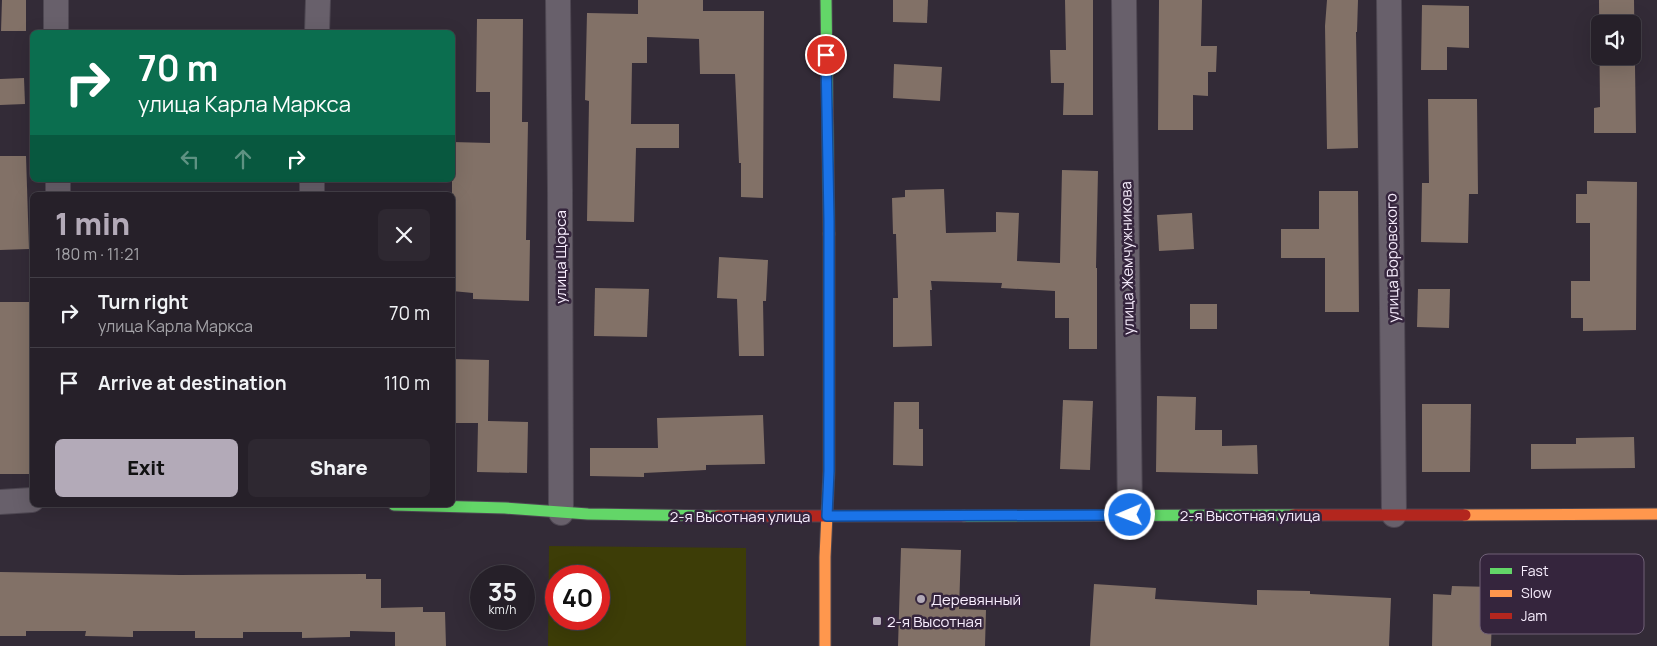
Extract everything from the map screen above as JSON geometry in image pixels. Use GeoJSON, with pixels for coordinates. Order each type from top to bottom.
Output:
{"type":"FeatureCollection","features":[{"type":"Feature","properties":{"kind":"street"},"geometry":{"type":"LineString","coordinates":[[56,0],[56,30]]}},
{"type":"Feature","properties":{"kind":"street"},"geometry":{"type":"LineString","coordinates":[[317,30],[318,0]]}},
{"type":"Feature","properties":{"kind":"street","name":"улица Щорса"},"geometry":{"type":"LineString","coordinates":[[558,0],[560,513]]}},
{"type":"Feature","properties":{"kind":"street"},"geometry":{"type":"LineString","coordinates":[[825,646],[825,557],[829,471],[829,221],[826,0]]}},
{"type":"Feature","properties":{"kind":"street","name":"улица Жемчужникова"},"geometry":{"type":"LineString","coordinates":[[1124,0],[1130,515]]}},
{"type":"Feature","properties":{"kind":"street","name":"улица Воровского"},"geometry":{"type":"LineString","coordinates":[[1389,0],[1394,515]]}},
{"type":"Feature","properties":{"kind":"street"},"geometry":{"type":"LineString","coordinates":[[0,502],[30,500]]}},
{"type":"Feature","properties":{"kind":"street","name":"2-я Высотная улица"},"geometry":{"type":"LineString","coordinates":[[455,507],[505,508],[560,513],[759,518],[827,516],[1657,514]]}},
{"type":"Feature","properties":{"kind":"shaded area"},"geometry":{"type":"Polygon","coordinates":[[[549,546],[746,548],[746,646],[548,646],[548,630],[610,630],[610,565],[549,565],[549,546]]]}},
{"type":"Feature","properties":{"kind":"building"},"geometry":{"type":"Polygon","coordinates":[[[2,0],[26,0],[26,31],[1,31],[2,0]]]}},
{"type":"Feature","properties":{"kind":"building"},"geometry":{"type":"Polygon","coordinates":[[[638,0],[703,0],[703,11],[764,11],[763,198],[741,197],[741,163],[739,163],[735,74],[700,74],[699,39],[647,37],[647,63],[632,63],[631,124],[679,124],[679,148],[636,148],[634,222],[587,221],[589,101],[585,100],[587,13],[638,14],[638,0]]]}},
{"type":"Feature","properties":{"kind":"building"},"geometry":{"type":"Polygon","coordinates":[[[893,0],[928,0],[927,23],[893,22],[893,0]]]}},
{"type":"Feature","properties":{"kind":"building"},"geometry":{"type":"Polygon","coordinates":[[[1065,0],[1093,0],[1093,115],[1063,115],[1064,83],[1051,83],[1050,50],[1066,50],[1065,0]]]}},
{"type":"Feature","properties":{"kind":"building"},"geometry":{"type":"Polygon","coordinates":[[[1159,0],[1202,0],[1201,46],[1217,46],[1216,72],[1208,72],[1208,96],[1193,95],[1193,130],[1158,130],[1159,0]]]}},
{"type":"Feature","properties":{"kind":"building"},"geometry":{"type":"Polygon","coordinates":[[[1327,0],[1358,0],[1356,32],[1358,148],[1327,149],[1325,26],[1327,0]]]}},
{"type":"Feature","properties":{"kind":"building"},"geometry":{"type":"Polygon","coordinates":[[[1599,0],[1634,0],[1634,15],[1599,15],[1599,0]]]}},
{"type":"Feature","properties":{"kind":"building"},"geometry":{"type":"Polygon","coordinates":[[[1422,5],[1469,6],[1469,48],[1447,47],[1447,70],[1421,70],[1422,5]]]}},
{"type":"Feature","properties":{"kind":"building"},"geometry":{"type":"Polygon","coordinates":[[[477,19],[523,19],[522,122],[528,122],[526,240],[530,240],[529,301],[473,299],[473,293],[455,291],[455,192],[452,192],[452,182],[455,182],[455,142],[490,143],[490,92],[476,92],[477,19]]]}},
{"type":"Feature","properties":{"kind":"building"},"geometry":{"type":"Polygon","coordinates":[[[894,64],[942,67],[940,101],[893,98],[894,64]]]}},
{"type":"Feature","properties":{"kind":"building"},"geometry":{"type":"Polygon","coordinates":[[[1600,65],[1635,65],[1636,133],[1594,133],[1594,108],[1600,107],[1600,65]]]}},
{"type":"Feature","properties":{"kind":"building"},"geometry":{"type":"Polygon","coordinates":[[[24,78],[25,104],[0,105],[0,79],[24,78]]]}},
{"type":"Feature","properties":{"kind":"building"},"geometry":{"type":"Polygon","coordinates":[[[1428,99],[1477,99],[1478,194],[1469,194],[1468,243],[1421,242],[1422,183],[1429,183],[1428,99]]]}},
{"type":"Feature","properties":{"kind":"building"},"geometry":{"type":"Polygon","coordinates":[[[0,156],[26,156],[29,249],[0,250],[0,156]]]}},
{"type":"Feature","properties":{"kind":"building"},"geometry":{"type":"Polygon","coordinates":[[[1062,170],[1098,171],[1097,349],[1069,349],[1069,318],[1055,318],[1055,291],[1001,288],[1002,283],[931,281],[932,346],[893,347],[893,298],[898,298],[896,234],[893,234],[892,198],[905,197],[905,190],[944,189],[946,233],[996,232],[996,212],[1019,213],[1017,261],[1060,263],[1062,170]]]}},
{"type":"Feature","properties":{"kind":"building"},"geometry":{"type":"Polygon","coordinates":[[[1587,181],[1637,182],[1636,330],[1583,331],[1583,318],[1571,318],[1571,281],[1590,281],[1590,223],[1576,223],[1576,194],[1587,194],[1587,181]]]}},
{"type":"Feature","properties":{"kind":"building"},"geometry":{"type":"Polygon","coordinates":[[[1319,191],[1358,191],[1359,312],[1325,312],[1325,258],[1281,258],[1281,229],[1319,229],[1319,191]]]}},
{"type":"Feature","properties":{"kind":"building"},"geometry":{"type":"Polygon","coordinates":[[[1192,213],[1194,249],[1159,251],[1157,215],[1192,213]]]}},
{"type":"Feature","properties":{"kind":"building"},"geometry":{"type":"Polygon","coordinates":[[[719,257],[768,260],[766,301],[763,301],[764,356],[739,356],[737,299],[717,298],[719,257]]]}},
{"type":"Feature","properties":{"kind":"building"},"geometry":{"type":"Polygon","coordinates":[[[595,288],[649,289],[647,337],[594,336],[595,288]]]}},
{"type":"Feature","properties":{"kind":"building"},"geometry":{"type":"Polygon","coordinates":[[[1418,289],[1450,289],[1449,328],[1417,327],[1418,289]]]}},
{"type":"Feature","properties":{"kind":"building"},"geometry":{"type":"Polygon","coordinates":[[[0,302],[30,302],[30,474],[0,474],[0,302]]]}},
{"type":"Feature","properties":{"kind":"building"},"geometry":{"type":"Polygon","coordinates":[[[1190,304],[1217,304],[1217,329],[1190,329],[1190,304]]]}},
{"type":"Feature","properties":{"kind":"building"},"geometry":{"type":"Polygon","coordinates":[[[455,359],[489,360],[488,421],[528,422],[527,473],[477,472],[478,423],[455,423],[455,359]]]}},
{"type":"Feature","properties":{"kind":"building"},"geometry":{"type":"Polygon","coordinates":[[[1157,396],[1196,397],[1195,430],[1222,430],[1222,446],[1257,445],[1258,474],[1156,472],[1157,396]]]}},
{"type":"Feature","properties":{"kind":"building"},"geometry":{"type":"Polygon","coordinates":[[[1063,400],[1093,401],[1090,470],[1060,469],[1063,400]]]}},
{"type":"Feature","properties":{"kind":"building"},"geometry":{"type":"Polygon","coordinates":[[[894,402],[919,402],[919,429],[923,429],[923,466],[893,465],[894,402]]]}},
{"type":"Feature","properties":{"kind":"building"},"geometry":{"type":"Polygon","coordinates":[[[1422,404],[1471,404],[1470,472],[1422,472],[1422,404]]]}},
{"type":"Feature","properties":{"kind":"building"},"geometry":{"type":"Polygon","coordinates":[[[763,415],[765,464],[706,465],[706,470],[644,473],[644,477],[590,476],[590,448],[658,448],[657,418],[763,415]]]}},
{"type":"Feature","properties":{"kind":"building"},"geometry":{"type":"Polygon","coordinates":[[[1634,437],[1635,468],[1531,469],[1531,444],[1576,444],[1576,438],[1634,437]]]}},
{"type":"Feature","properties":{"kind":"building","name":"Деревянный"},"geometry":{"type":"Polygon","coordinates":[[[901,548],[961,550],[959,609],[986,610],[985,646],[898,646],[901,548]]]}},
{"type":"Feature","properties":{"kind":"building"},"geometry":{"type":"Polygon","coordinates":[[[0,572],[180,575],[366,574],[366,579],[381,579],[381,608],[423,607],[423,612],[445,612],[446,646],[395,646],[395,632],[350,631],[350,637],[302,638],[302,632],[243,632],[243,638],[195,638],[195,631],[133,631],[133,637],[85,636],[86,631],[26,631],[26,636],[0,636],[0,572]]]}},
{"type":"Feature","properties":{"kind":"building"},"geometry":{"type":"Polygon","coordinates":[[[1094,584],[1156,588],[1155,599],[1257,605],[1257,590],[1310,591],[1310,594],[1391,598],[1389,646],[1090,646],[1094,584]]]}},
{"type":"Feature","properties":{"kind":"building"},"geometry":{"type":"Polygon","coordinates":[[[1452,586],[1480,587],[1480,634],[1491,634],[1491,646],[1432,646],[1433,594],[1451,595],[1452,586]]]}},
{"type":"Feature","properties":{"kind":"traffic: fast"},"geometry":{"type":"LineString","coordinates":[[826,0],[829,234]]}},
{"type":"Feature","properties":{"kind":"traffic: fast"},"geometry":{"type":"LineString","coordinates":[[455,507],[588,514],[718,516]]}},
{"type":"Feature","properties":{"kind":"traffic: fast"},"geometry":{"type":"LineString","coordinates":[[964,516],[1293,515]]}},
{"type":"Feature","properties":{"kind":"traffic: slow"},"geometry":{"type":"LineString","coordinates":[[825,646],[825,557],[829,471],[829,234]]}},
{"type":"Feature","properties":{"kind":"traffic: slow"},"geometry":{"type":"LineString","coordinates":[[1465,515],[1657,514]]}},
{"type":"Feature","properties":{"kind":"traffic: jam"},"geometry":{"type":"LineString","coordinates":[[1293,515],[1465,515]]}},
{"type":"Feature","properties":{"kind":"traffic: jam"},"geometry":{"type":"LineString","coordinates":[[718,516],[964,516]]}},
{"type":"Feature","properties":{"kind":"place","name":"Деревянный"},"geometry":{"type":"Point","coordinates":[921,599]}},
{"type":"Feature","properties":{"kind":"place","name":"2-я Высотная"},"geometry":{"type":"Point","coordinates":[877,621]}},
{"type":"Feature","properties":{"kind":"route"},"geometry":{"type":"LineString","coordinates":[[826,55],[829,221],[829,471],[827,516],[1130,515]]}}]}
